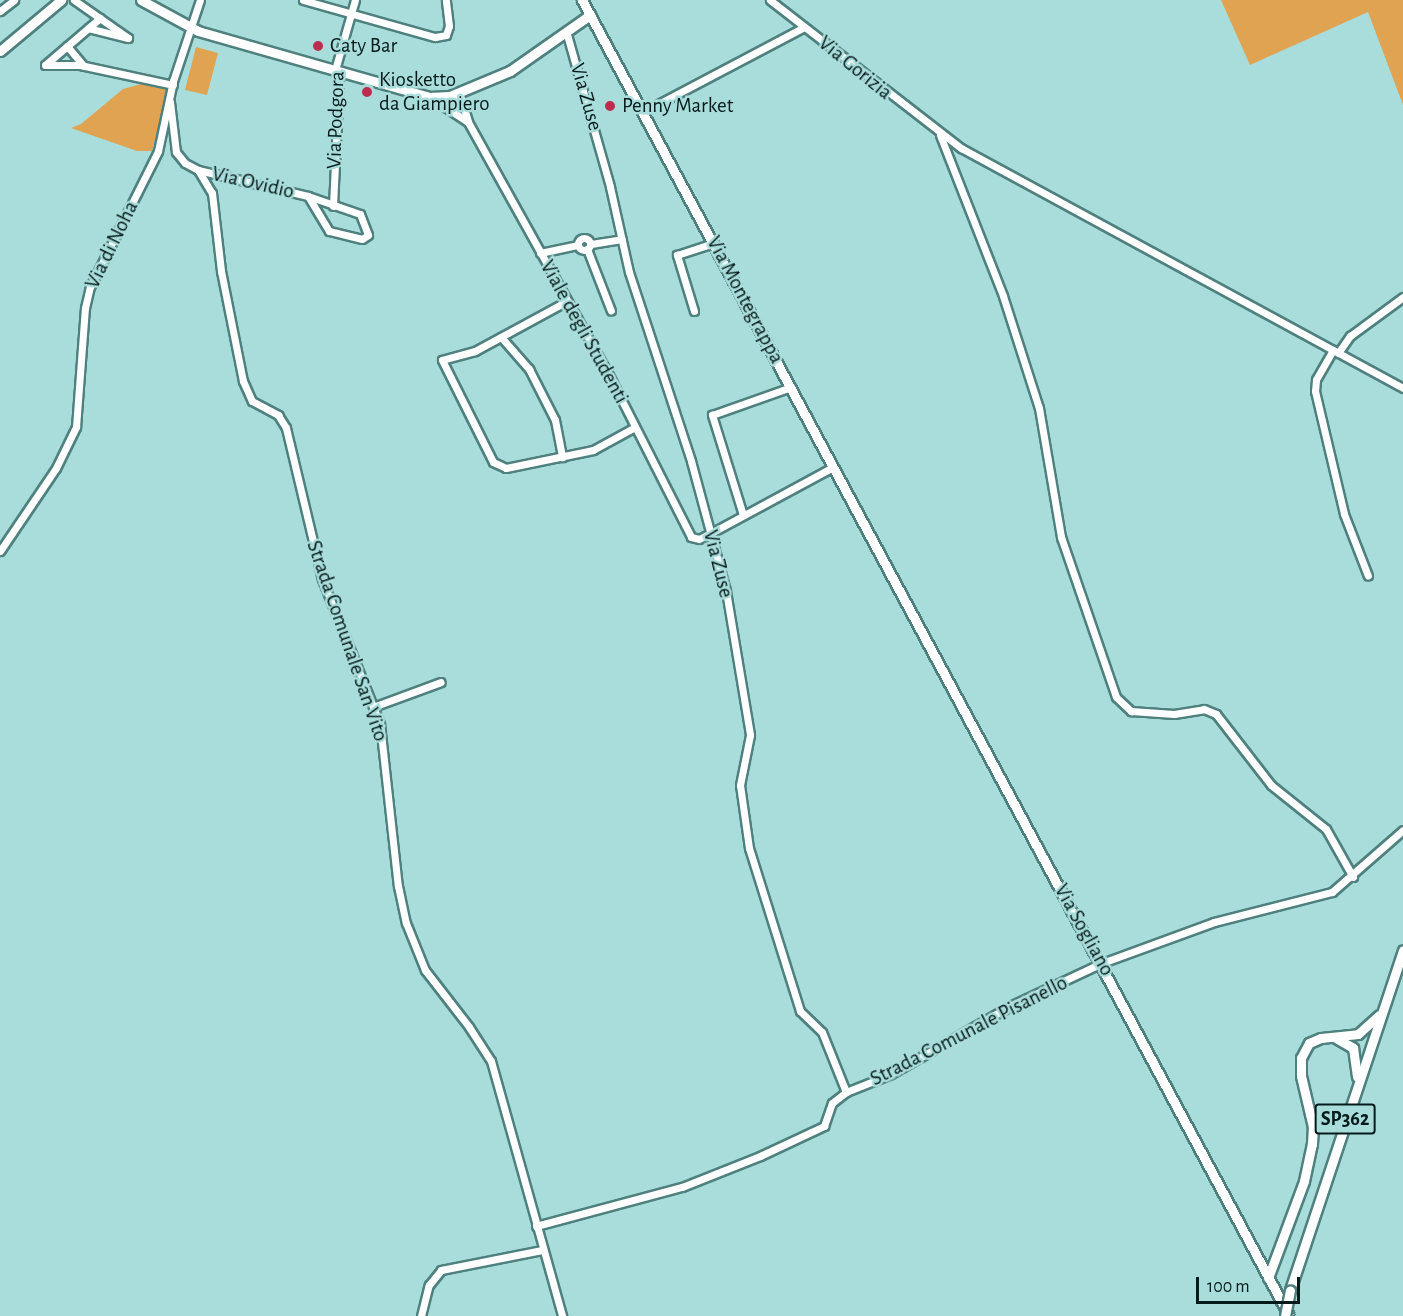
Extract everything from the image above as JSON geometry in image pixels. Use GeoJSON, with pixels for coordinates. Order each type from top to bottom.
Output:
{"type":"FeatureCollection","features":[{"type":"Feature","properties":{"kind":"main road"},"geometry":{"type":"LineString","coordinates":[[0,51],[61,0]]}},
{"type":"Feature","properties":{"kind":"main road"},"geometry":{"type":"LineString","coordinates":[[141,0],[189,27],[429,97],[459,92],[510,71],[590,15]]}},
{"type":"Feature","properties":{"kind":"main road","name":"Via Montegrappa"},"geometry":{"type":"LineString","coordinates":[[582,0],[905,602]]}},
{"type":"Feature","properties":{"kind":"main road","name":"Via Sogliano"},"geometry":{"type":"LineString","coordinates":[[905,602],[1102,963],[1259,1261]]}},
{"type":"Feature","properties":{"kind":"main road","name":"SP362"},"geometry":{"type":"LineString","coordinates":[[1287,1316],[1290,1290],[1403,950]]}},
{"type":"Feature","properties":{"kind":"main road"},"geometry":{"type":"LineString","coordinates":[[1268,1278],[1304,1181],[1312,1144],[1313,1127],[1301,1076],[1301,1058],[1309,1044],[1321,1038],[1358,1034],[1382,1013]]}},
{"type":"Feature","properties":{"kind":"main road"},"geometry":{"type":"LineString","coordinates":[[1336,1038],[1353,1048],[1357,1059],[1356,1087]]}},
{"type":"Feature","properties":{"kind":"main road"},"geometry":{"type":"LineString","coordinates":[[1259,1261],[1279,1247]]}},
{"type":"Feature","properties":{"kind":"main road","name":"SP362"},"geometry":{"type":"LineString","coordinates":[[1259,1261],[1287,1316]]}},
{"type":"Feature","properties":{"kind":"street"},"geometry":{"type":"LineString","coordinates":[[0,10],[14,0]]}},
{"type":"Feature","properties":{"kind":"street"},"geometry":{"type":"LineString","coordinates":[[74,0],[128,38],[88,28]]}},
{"type":"Feature","properties":{"kind":"street","name":"Via di Noha"},"geometry":{"type":"LineString","coordinates":[[0,551],[56,468],[76,427],[85,308],[90,287],[158,151],[172,85],[189,27],[200,0]]}},
{"type":"Feature","properties":{"kind":"street"},"geometry":{"type":"LineString","coordinates":[[303,0],[435,38],[446,35],[449,26],[446,0]]}},
{"type":"Feature","properties":{"kind":"street","name":"Via Podgora"},"geometry":{"type":"LineString","coordinates":[[333,206],[339,79],[335,70],[355,0]]}},
{"type":"Feature","properties":{"kind":"street","name":"Via Gorizia"},"geometry":{"type":"LineString","coordinates":[[770,0],[940,135],[1403,388]]}},
{"type":"Feature","properties":{"kind":"street"},"geometry":{"type":"LineString","coordinates":[[100,18],[45,65],[84,66],[172,85]]}},
{"type":"Feature","properties":{"kind":"street"},"geometry":{"type":"LineString","coordinates":[[643,112],[804,27]]}},
{"type":"Feature","properties":{"kind":"street","name":"Via Zuse"},"geometry":{"type":"LineString","coordinates":[[566,31],[644,324],[691,461],[726,591],[750,735],[740,785],[749,848],[800,1011],[822,1032],[846,1092]]}},
{"type":"Feature","properties":{"kind":"street"},"geometry":{"type":"LineString","coordinates":[[68,46],[84,66]]}},
{"type":"Feature","properties":{"kind":"street","name":"Viale degli Studenti"},"geometry":{"type":"LineString","coordinates":[[459,92],[468,122],[635,428],[684,529],[699,539],[711,533]]}},
{"type":"Feature","properties":{"kind":"street"},"geometry":{"type":"LineString","coordinates":[[429,97],[468,122]]}},
{"type":"Feature","properties":{"kind":"street","name":"Strada Comunale San Vito"},"geometry":{"type":"LineString","coordinates":[[170,102],[176,152],[198,170],[214,202],[220,271],[243,381],[252,401],[279,415],[286,428],[322,579],[383,735],[398,886],[406,923],[425,970],[470,1027],[491,1061],[562,1316]]}},
{"type":"Feature","properties":{"kind":"street"},"geometry":{"type":"LineString","coordinates":[[940,135],[1006,304],[1039,408],[1061,537],[1116,697],[1131,711],[1174,714],[1204,709],[1216,714],[1271,785],[1326,829],[1353,877]]}},
{"type":"Feature","properties":{"kind":"street","name":"Via Ovidio"},"geometry":{"type":"LineString","coordinates":[[198,170],[309,196],[360,214],[368,235],[363,240],[329,231],[309,196]]}},
{"type":"Feature","properties":{"kind":"street"},"geometry":{"type":"LineString","coordinates":[[540,252],[622,239]]}},
{"type":"Feature","properties":{"kind":"street"},"geometry":{"type":"LineString","coordinates":[[694,311],[677,255],[714,243]]}},
{"type":"Feature","properties":{"kind":"street"},"geometry":{"type":"LineString","coordinates":[[589,246],[611,311]]}},
{"type":"Feature","properties":{"kind":"street"},"geometry":{"type":"LineString","coordinates":[[1368,576],[1344,514],[1314,391],[1316,380],[1335,352],[1350,336],[1403,297]]}},
{"type":"Feature","properties":{"kind":"street"},"geometry":{"type":"LineString","coordinates":[[567,301],[475,351],[446,356],[442,365],[493,462],[506,468],[593,450],[635,428]]}},
{"type":"Feature","properties":{"kind":"street"},"geometry":{"type":"LineString","coordinates":[[501,337],[529,369],[555,420],[562,457]]}},
{"type":"Feature","properties":{"kind":"street"},"geometry":{"type":"LineString","coordinates":[[743,515],[712,415],[791,387]]}},
{"type":"Feature","properties":{"kind":"street"},"geometry":{"type":"LineString","coordinates":[[711,533],[833,467]]}},
{"type":"Feature","properties":{"kind":"street"},"geometry":{"type":"LineString","coordinates":[[373,707],[441,682]]}},
{"type":"Feature","properties":{"kind":"street","name":"Strada Comunale Pisanello"},"geometry":{"type":"LineString","coordinates":[[536,1226],[719,1174],[824,1126],[832,1103],[846,1092],[891,1074],[1010,1006],[1102,963],[1214,922],[1332,892],[1353,877],[1403,830]]}},
{"type":"Feature","properties":{"kind":"street"},"geometry":{"type":"LineString","coordinates":[[421,1316],[429,1285],[441,1270],[542,1250]]}},
{"type":"Feature","properties":{"kind":"shaded area"},"geometry":{"type":"Polygon","coordinates":[[[1221,0],[1403,0],[1403,105],[1368,12],[1250,65],[1221,0]]]}},
{"type":"Feature","properties":{"kind":"shaded area"},"geometry":{"type":"Polygon","coordinates":[[[196,47],[218,53],[207,95],[185,90],[196,47]]]}},
{"type":"Feature","properties":{"kind":"shaded area"},"geometry":{"type":"Polygon","coordinates":[[[141,84],[168,90],[152,151],[137,151],[71,128],[81,124],[123,89],[141,84]]]}},
{"type":"Feature","properties":{"kind":"place","name":"Caty Bar"},"geometry":{"type":"Point","coordinates":[318,46]}},
{"type":"Feature","properties":{"kind":"place","name":"Kiosketto da Giampiero"},"geometry":{"type":"Point","coordinates":[367,92]}},
{"type":"Feature","properties":{"kind":"place","name":"Penny Market"},"geometry":{"type":"Point","coordinates":[610,106]}}]}
